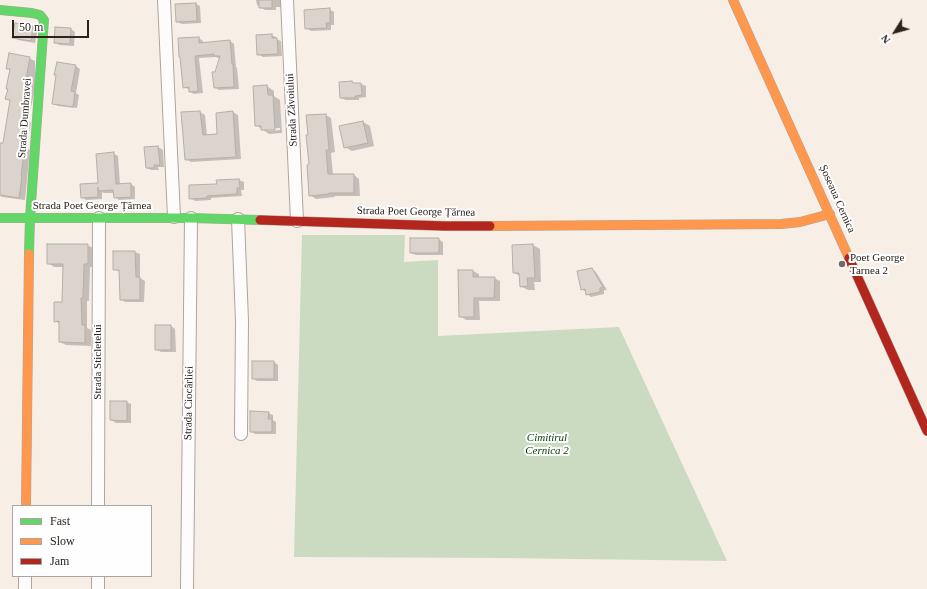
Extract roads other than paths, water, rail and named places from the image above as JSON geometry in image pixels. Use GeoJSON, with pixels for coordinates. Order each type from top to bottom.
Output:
{"type":"FeatureCollection","features":[{"type":"Feature","properties":{"kind":"street"},"geometry":{"type":"LineString","coordinates":[[164,0],[174,218]]}},
{"type":"Feature","properties":{"kind":"street","name":"Strada Zăvoiului"},"geometry":{"type":"LineString","coordinates":[[287,0],[297,221]]}},
{"type":"Feature","properties":{"kind":"street","name":"Șoseaua Cernica"},"geometry":{"type":"LineString","coordinates":[[733,0],[927,430]]}},
{"type":"Feature","properties":{"kind":"street","name":"Strada Dumbravei"},"geometry":{"type":"LineString","coordinates":[[0,10],[32,13],[40,15],[44,20],[30,218],[26,505]]}},
{"type":"Feature","properties":{"kind":"street","name":"Strada Poet George Țărnea"},"geometry":{"type":"LineString","coordinates":[[0,218],[191,218],[445,226],[781,224],[800,222],[830,214]]}},
{"type":"Feature","properties":{"kind":"street","name":"Strada Sticletelui"},"geometry":{"type":"LineString","coordinates":[[98,505],[99,218]]}},
{"type":"Feature","properties":{"kind":"street","name":"Strada Ciocârliei"},"geometry":{"type":"LineString","coordinates":[[187,589],[191,218]]}},
{"type":"Feature","properties":{"kind":"street"},"geometry":{"type":"LineString","coordinates":[[238,219],[242,321],[241,434]]}},
{"type":"Feature","properties":{"kind":"street"},"geometry":{"type":"LineString","coordinates":[[25,577],[25,589]]}},
{"type":"Feature","properties":{"kind":"street"},"geometry":{"type":"LineString","coordinates":[[98,577],[98,589]]}},
{"type":"Feature","properties":{"kind":"place","name":"Poet George Tarnea 2"},"geometry":{"type":"Point","coordinates":[842,264]}},
{"type":"Feature","properties":{"kind":"park label","name":"Cimitirul Cernica 2"},"geometry":{"type":"Point","coordinates":[547,444]}}]}
